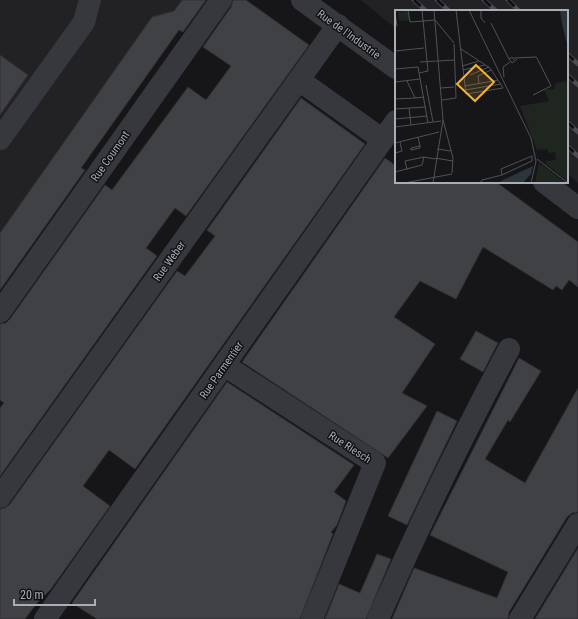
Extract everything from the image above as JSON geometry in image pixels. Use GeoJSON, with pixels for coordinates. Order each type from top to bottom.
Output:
{"type":"FeatureCollection","features":[{"type":"Feature","properties":{"kind":"street"},"geometry":{"type":"LineString","coordinates":[[0,139],[84,22],[90,0]]}},
{"type":"Feature","properties":{"kind":"street","name":"Rue Coumont"},"geometry":{"type":"LineString","coordinates":[[0,312],[221,0]]}},
{"type":"Feature","properties":{"kind":"street","name":"Rue de l'Industrie"},"geometry":{"type":"LineString","coordinates":[[302,0],[395,67]]}},
{"type":"Feature","properties":{"kind":"street","name":"Rue Weber"},"geometry":{"type":"LineString","coordinates":[[0,497],[338,25]]}},
{"type":"Feature","properties":{"kind":"street"},"geometry":{"type":"LineString","coordinates":[[299,80],[383,140]]}},
{"type":"Feature","properties":{"kind":"street","name":"Rue Parmentier"},"geometry":{"type":"LineString","coordinates":[[45,619],[395,122]]}},
{"type":"Feature","properties":{"kind":"street"},"geometry":{"type":"LineString","coordinates":[[545,183],[578,208]]}},
{"type":"Feature","properties":{"kind":"street"},"geometry":{"type":"LineString","coordinates":[[378,619],[410,546],[479,406],[509,349]]}},
{"type":"Feature","properties":{"kind":"street","name":"Rue Riesch"},"geometry":{"type":"LineString","coordinates":[[224,365],[375,464],[312,619]]}},
{"type":"Feature","properties":{"kind":"street"},"geometry":{"type":"LineString","coordinates":[[520,619],[578,524]]}},
{"type":"Feature","properties":{"kind":"shaded area"},"geometry":{"type":"Polygon","coordinates":[[[0,0],[200,0],[0,283],[0,0]]]}},
{"type":"Feature","properties":{"kind":"shaded area"},"geometry":{"type":"Polygon","coordinates":[[[361,0],[578,0],[578,183],[568,174],[568,10],[395,10],[395,28],[361,0]]]}},
{"type":"Feature","properties":{"kind":"building"},"geometry":{"type":"Polygon","coordinates":[[[182,0],[206,0],[183,32],[179,30],[81,168],[85,170],[0,290],[0,233],[152,17],[174,11],[182,0]]]}},
{"type":"Feature","properties":{"kind":"building"},"geometry":{"type":"Polygon","coordinates":[[[233,0],[246,0],[309,45],[186,216],[175,208],[146,248],[157,256],[0,476],[0,408],[4,403],[0,400],[0,324],[6,323],[10,319],[105,185],[112,190],[188,87],[206,100],[231,66],[203,47],[231,7],[233,0]]]}},
{"type":"Feature","properties":{"kind":"building"},"geometry":{"type":"Polygon","coordinates":[[[0,55],[28,75],[0,115],[0,55]]]}},
{"type":"Feature","properties":{"kind":"building"},"geometry":{"type":"Polygon","coordinates":[[[301,98],[365,144],[135,469],[109,450],[83,486],[110,506],[51,589],[37,603],[25,619],[0,619],[0,509],[5,508],[10,504],[177,271],[185,276],[215,236],[207,230],[301,98]]]}},
{"type":"Feature","properties":{"kind":"building"},"geometry":{"type":"Polygon","coordinates":[[[385,158],[395,165],[395,183],[497,183],[578,242],[578,287],[569,280],[562,290],[556,286],[553,290],[483,247],[456,299],[420,281],[394,317],[435,344],[402,393],[427,406],[388,458],[242,362],[385,158]]]}},
{"type":"Feature","properties":{"kind":"building"},"geometry":{"type":"Polygon","coordinates":[[[476,331],[498,343],[483,372],[460,359],[476,331]]]}},
{"type":"Feature","properties":{"kind":"building"},"geometry":{"type":"Polygon","coordinates":[[[519,358],[541,371],[510,422],[508,420],[485,459],[525,483],[578,388],[578,512],[572,513],[567,517],[509,612],[508,619],[392,619],[414,568],[497,598],[508,572],[430,535],[519,358]]]}},
{"type":"Feature","properties":{"kind":"building"},"geometry":{"type":"Polygon","coordinates":[[[227,382],[354,465],[334,492],[346,501],[337,525],[331,532],[333,534],[300,619],[97,619],[72,603],[227,382]]]}},
{"type":"Feature","properties":{"kind":"building"},"geometry":{"type":"Polygon","coordinates":[[[437,411],[457,421],[407,525],[388,516],[437,411]]]}},
{"type":"Feature","properties":{"kind":"building"},"geometry":{"type":"Polygon","coordinates":[[[578,548],[578,619],[535,619],[578,548]]]}},
{"type":"Feature","properties":{"kind":"building"},"geometry":{"type":"Polygon","coordinates":[[[377,554],[391,559],[366,619],[325,619],[339,584],[360,593],[377,554]]]}},
{"type":"Feature","properties":{"kind":"railway"},"geometry":{"type":"LineString","coordinates":[[414,0],[425,10]]}},
{"type":"Feature","properties":{"kind":"railway"},"geometry":{"type":"LineString","coordinates":[[437,0],[448,10]]}},
{"type":"Feature","properties":{"kind":"railway"},"geometry":{"type":"LineString","coordinates":[[484,0],[495,10]]}},
{"type":"Feature","properties":{"kind":"railway"},"geometry":{"type":"LineString","coordinates":[[508,0],[518,10]]}},
{"type":"Feature","properties":{"kind":"railway"},"geometry":{"type":"LineString","coordinates":[[568,55],[578,64]]}},
{"type":"Feature","properties":{"kind":"railway"},"geometry":{"type":"LineString","coordinates":[[568,76],[578,85]]}},
{"type":"Feature","properties":{"kind":"railway"},"geometry":{"type":"LineString","coordinates":[[568,123],[578,132]]}},
{"type":"Feature","properties":{"kind":"railway"},"geometry":{"type":"LineString","coordinates":[[568,147],[578,156]]}}]}
